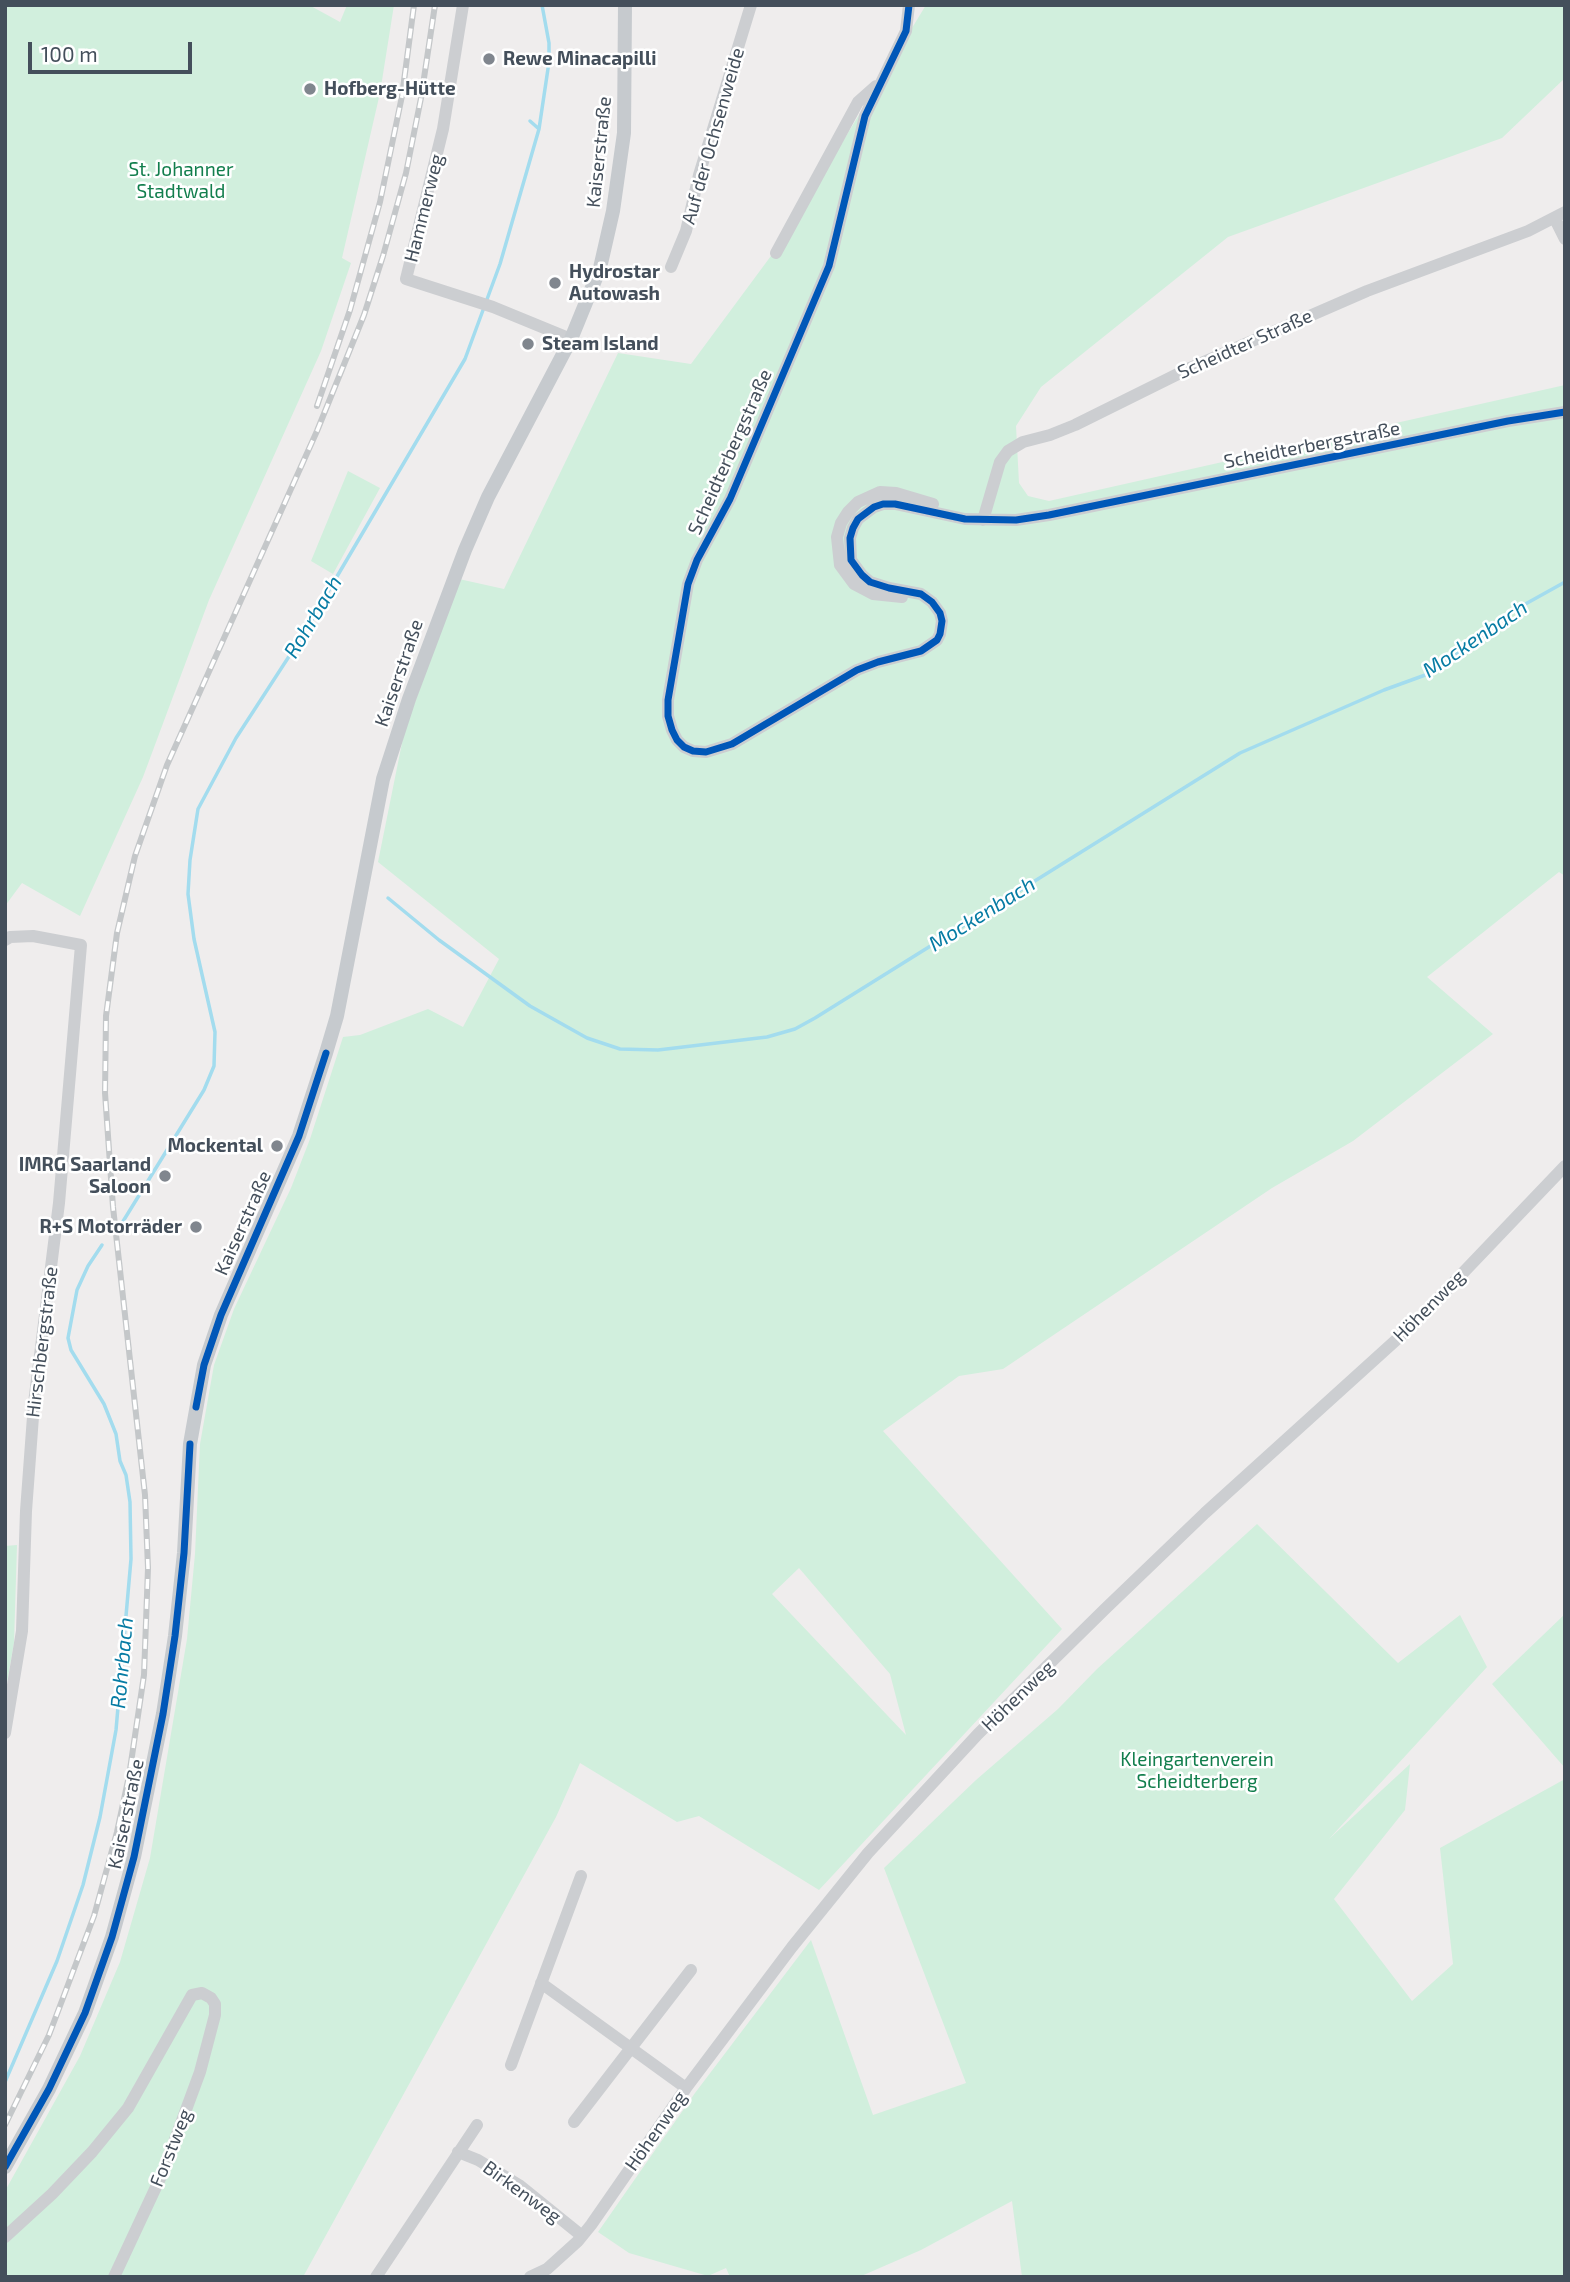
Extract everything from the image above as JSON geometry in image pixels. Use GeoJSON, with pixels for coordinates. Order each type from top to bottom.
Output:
{"type":"FeatureCollection","features":[{"type":"Feature","properties":{"kind":"main road","name":"Kaiserstraße"},"geometry":{"type":"LineString","coordinates":[[5,2167],[49,2089],[85,2013],[123,1897],[150,1784],[175,1636],[184,1553],[190,1444],[204,1365],[221,1314],[299,1136],[326,1053],[337,1016],[383,779],[418,674],[465,550],[488,497],[571,339],[593,287],[613,211],[624,133],[625,5]]}},
{"type":"Feature","properties":{"kind":"street","name":"Hammerweg"},"geometry":{"type":"LineString","coordinates":[[463,5],[443,129],[406,279],[493,307],[571,339]]}},
{"type":"Feature","properties":{"kind":"street","name":"Auf der Ochsenweide"},"geometry":{"type":"LineString","coordinates":[[671,267],[686,231],[699,175],[751,5]]}},
{"type":"Feature","properties":{"kind":"street","name":"Scheidterbergstraße"},"geometry":{"type":"LineString","coordinates":[[909,5],[906,31],[865,116],[829,266],[730,499],[697,560],[688,584],[668,700],[668,716],[677,740],[693,751],[716,750],[745,737],[857,670],[921,650],[937,640],[942,628],[940,613],[932,601],[921,594],[879,586],[862,576],[852,560],[850,538],[858,519],[866,511],[883,504],[965,519],[1016,520],[1565,412]]}},
{"type":"Feature","properties":{"kind":"street","name":"Scheidterbergstraße"},"geometry":{"type":"LineString","coordinates":[[776,253],[858,102],[884,79]]}},
{"type":"Feature","properties":{"kind":"street","name":"Scheidter Straße"},"geometry":{"type":"LineString","coordinates":[[983,520],[1000,462],[1008,451],[1023,442],[1074,425],[1190,368],[1367,291],[1528,231],[1560,215],[1565,239]]}},
{"type":"Feature","properties":{"kind":"street","name":"Hirschbergstraße"},"geometry":{"type":"LineString","coordinates":[[5,940],[10,937],[33,936],[81,945],[59,1203],[34,1403],[26,1511],[22,1630],[6,1727]]}},
{"type":"Feature","properties":{"kind":"street","name":"Höhenweg"},"geometry":{"type":"LineString","coordinates":[[530,2277],[547,2269],[582,2236],[686,2088],[792,1947],[868,1853],[978,1734],[1205,1513],[1416,1322],[1565,1166]]}},
{"type":"Feature","properties":{"kind":"street"},"geometry":{"type":"LineString","coordinates":[[511,2065],[582,1876]]}},
{"type":"Feature","properties":{"kind":"street"},"geometry":{"type":"LineString","coordinates":[[574,2122],[691,1970]]}},
{"type":"Feature","properties":{"kind":"street"},"geometry":{"type":"LineString","coordinates":[[541,1983],[686,2088]]}},
{"type":"Feature","properties":{"kind":"street","name":"Forstweg"},"geometry":{"type":"LineString","coordinates":[[5,2237],[52,2194],[92,2152],[128,2108],[192,1995],[202,1993],[215,2004],[215,2015],[201,2071],[163,2172],[114,2277]]}},
{"type":"Feature","properties":{"kind":"street"},"geometry":{"type":"LineString","coordinates":[[376,2277],[477,2124]]}},
{"type":"Feature","properties":{"kind":"street","name":"Birkenweg"},"geometry":{"type":"LineString","coordinates":[[458,2152],[478,2160],[519,2185],[582,2236]]}},
{"type":"Feature","properties":{"kind":"green space","name":"St. Johanner Stadtwald"},"geometry":{"type":"Polygon","coordinates":[[[5,5],[309,5],[340,22],[347,5],[394,5],[380,93],[342,258],[351,263],[321,351],[209,600],[143,777],[80,916],[22,883],[5,906],[5,5]]]}},
{"type":"Feature","properties":{"kind":"green space"},"geometry":{"type":"Polygon","coordinates":[[[926,5],[1565,5],[1565,78],[1502,138],[1228,237],[1041,387],[1016,426],[1019,483],[1028,496],[1049,501],[1565,385],[1565,876],[1559,872],[1427,977],[1493,1034],[1353,1141],[1272,1188],[1003,1369],[959,1376],[883,1431],[1062,1629],[819,1890],[699,1816],[677,1822],[580,1763],[556,1817],[303,2277],[5,2277],[5,2191],[80,2056],[120,1962],[150,1858],[187,1639],[195,1554],[200,1444],[214,1365],[234,1309],[291,1188],[343,1037],[360,1035],[428,1009],[463,1027],[499,959],[378,862],[404,733],[459,579],[504,589],[618,353],[691,364],[782,241],[926,5]],[[799,1568],[772,1594],[906,1735],[890,1674],[799,1568]]]}},
{"type":"Feature","properties":{"kind":"green space"},"geometry":{"type":"Polygon","coordinates":[[[348,471],[380,488],[333,574],[311,561],[348,471]]]}},
{"type":"Feature","properties":{"kind":"green space","name":"Kleingartenverein Scheidterberg"},"geometry":{"type":"Polygon","coordinates":[[[1257,1524],[1398,1663],[1460,1615],[1487,1667],[1329,1839],[1410,1764],[1405,1810],[1334,1899],[1412,2001],[1453,1964],[1440,1848],[1565,1779],[1565,2277],[1022,2277],[1012,2201],[921,2250],[859,2277],[730,2277],[726,2268],[708,2276],[629,2253],[598,2232],[695,2093],[811,1940],[873,2115],[966,2083],[884,1868],[976,1780],[1058,1709],[1097,1669],[1257,1524]]]}},
{"type":"Feature","properties":{"kind":"green space"},"geometry":{"type":"Polygon","coordinates":[[[17,1545],[14,1643],[5,1694],[5,1546],[17,1545]]]}},
{"type":"Feature","properties":{"kind":"green space"},"geometry":{"type":"Polygon","coordinates":[[[1565,1614],[1565,1768],[1492,1684],[1565,1614]]]}},
{"type":"Feature","properties":{"kind":"waterway","name":"Rohrbach"},"geometry":{"type":"LineString","coordinates":[[122,1223],[204,1090],[214,1066],[215,1032],[194,939],[188,894],[198,809],[236,738],[299,641],[465,359],[500,264],[539,129],[549,62],[549,43],[542,5]]}},
{"type":"Feature","properties":{"kind":"waterway"},"geometry":{"type":"LineString","coordinates":[[530,121],[539,129]]}},
{"type":"Feature","properties":{"kind":"waterway","name":"Mockenbach"},"geometry":{"type":"LineString","coordinates":[[388,898],[439,940],[530,1006],[587,1038],[620,1049],[658,1050],[767,1037],[795,1029],[815,1018],[1240,753],[1384,690],[1428,674],[1484,635],[1502,617],[1565,582]]}},
{"type":"Feature","properties":{"kind":"waterway","name":"Rohrbach"},"geometry":{"type":"LineString","coordinates":[[5,2082],[57,1961],[83,1885],[100,1817],[116,1730],[131,1559],[130,1502],[116,1434],[104,1404],[71,1350],[68,1338],[77,1290],[102,1245]]}},
{"type":"Feature","properties":{"kind":"railway"},"geometry":{"type":"LineString","coordinates":[[317,406],[350,310],[380,202],[402,96],[414,5]]}},
{"type":"Feature","properties":{"kind":"railway"},"geometry":{"type":"LineString","coordinates":[[5,2125],[49,2035],[94,1916],[129,1776],[144,1675],[148,1568],[145,1495],[113,1207],[105,1093],[106,1016],[117,933],[135,856],[167,765],[317,431],[364,315],[406,173],[435,5]]}},
{"type":"Feature","properties":{"kind":"cycle path"},"geometry":{"type":"LineString","coordinates":[[909,5],[906,31],[865,116],[829,266],[730,499],[697,560],[688,584],[668,700],[668,716],[672,730],[684,747],[706,752],[732,744],[857,670],[921,651],[937,640],[942,621],[932,602],[921,594],[870,582],[851,560],[850,538],[853,528],[858,519],[874,507],[895,504],[965,519],[1016,520],[1508,421],[1565,412]]}},
{"type":"Feature","properties":{"kind":"cycle path"},"geometry":{"type":"LineString","coordinates":[[196,1407],[204,1365],[221,1315],[299,1136],[326,1053]]}},
{"type":"Feature","properties":{"kind":"cycle path"},"geometry":{"type":"LineString","coordinates":[[5,2167],[49,2089],[85,2013],[112,1937],[134,1857],[163,1714],[175,1636],[184,1553],[190,1444]]}},
{"type":"Feature","properties":{"kind":"place","name":"Rewe Minacapilli"},"geometry":{"type":"Point","coordinates":[489,59]}},
{"type":"Feature","properties":{"kind":"place","name":"Hofberg-Hütte"},"geometry":{"type":"Point","coordinates":[310,89]}},
{"type":"Feature","properties":{"kind":"place","name":"Hydrostar Autowash"},"geometry":{"type":"Point","coordinates":[555,283]}},
{"type":"Feature","properties":{"kind":"place","name":"Steam Island"},"geometry":{"type":"Point","coordinates":[528,344]}},
{"type":"Feature","properties":{"kind":"place","name":"Mockental"},"geometry":{"type":"Point","coordinates":[277,1146]}},
{"type":"Feature","properties":{"kind":"place","name":"IMRG Saarland Saloon"},"geometry":{"type":"Point","coordinates":[165,1176]}},
{"type":"Feature","properties":{"kind":"place","name":"R+S Motorräder"},"geometry":{"type":"Point","coordinates":[196,1227]}}]}
